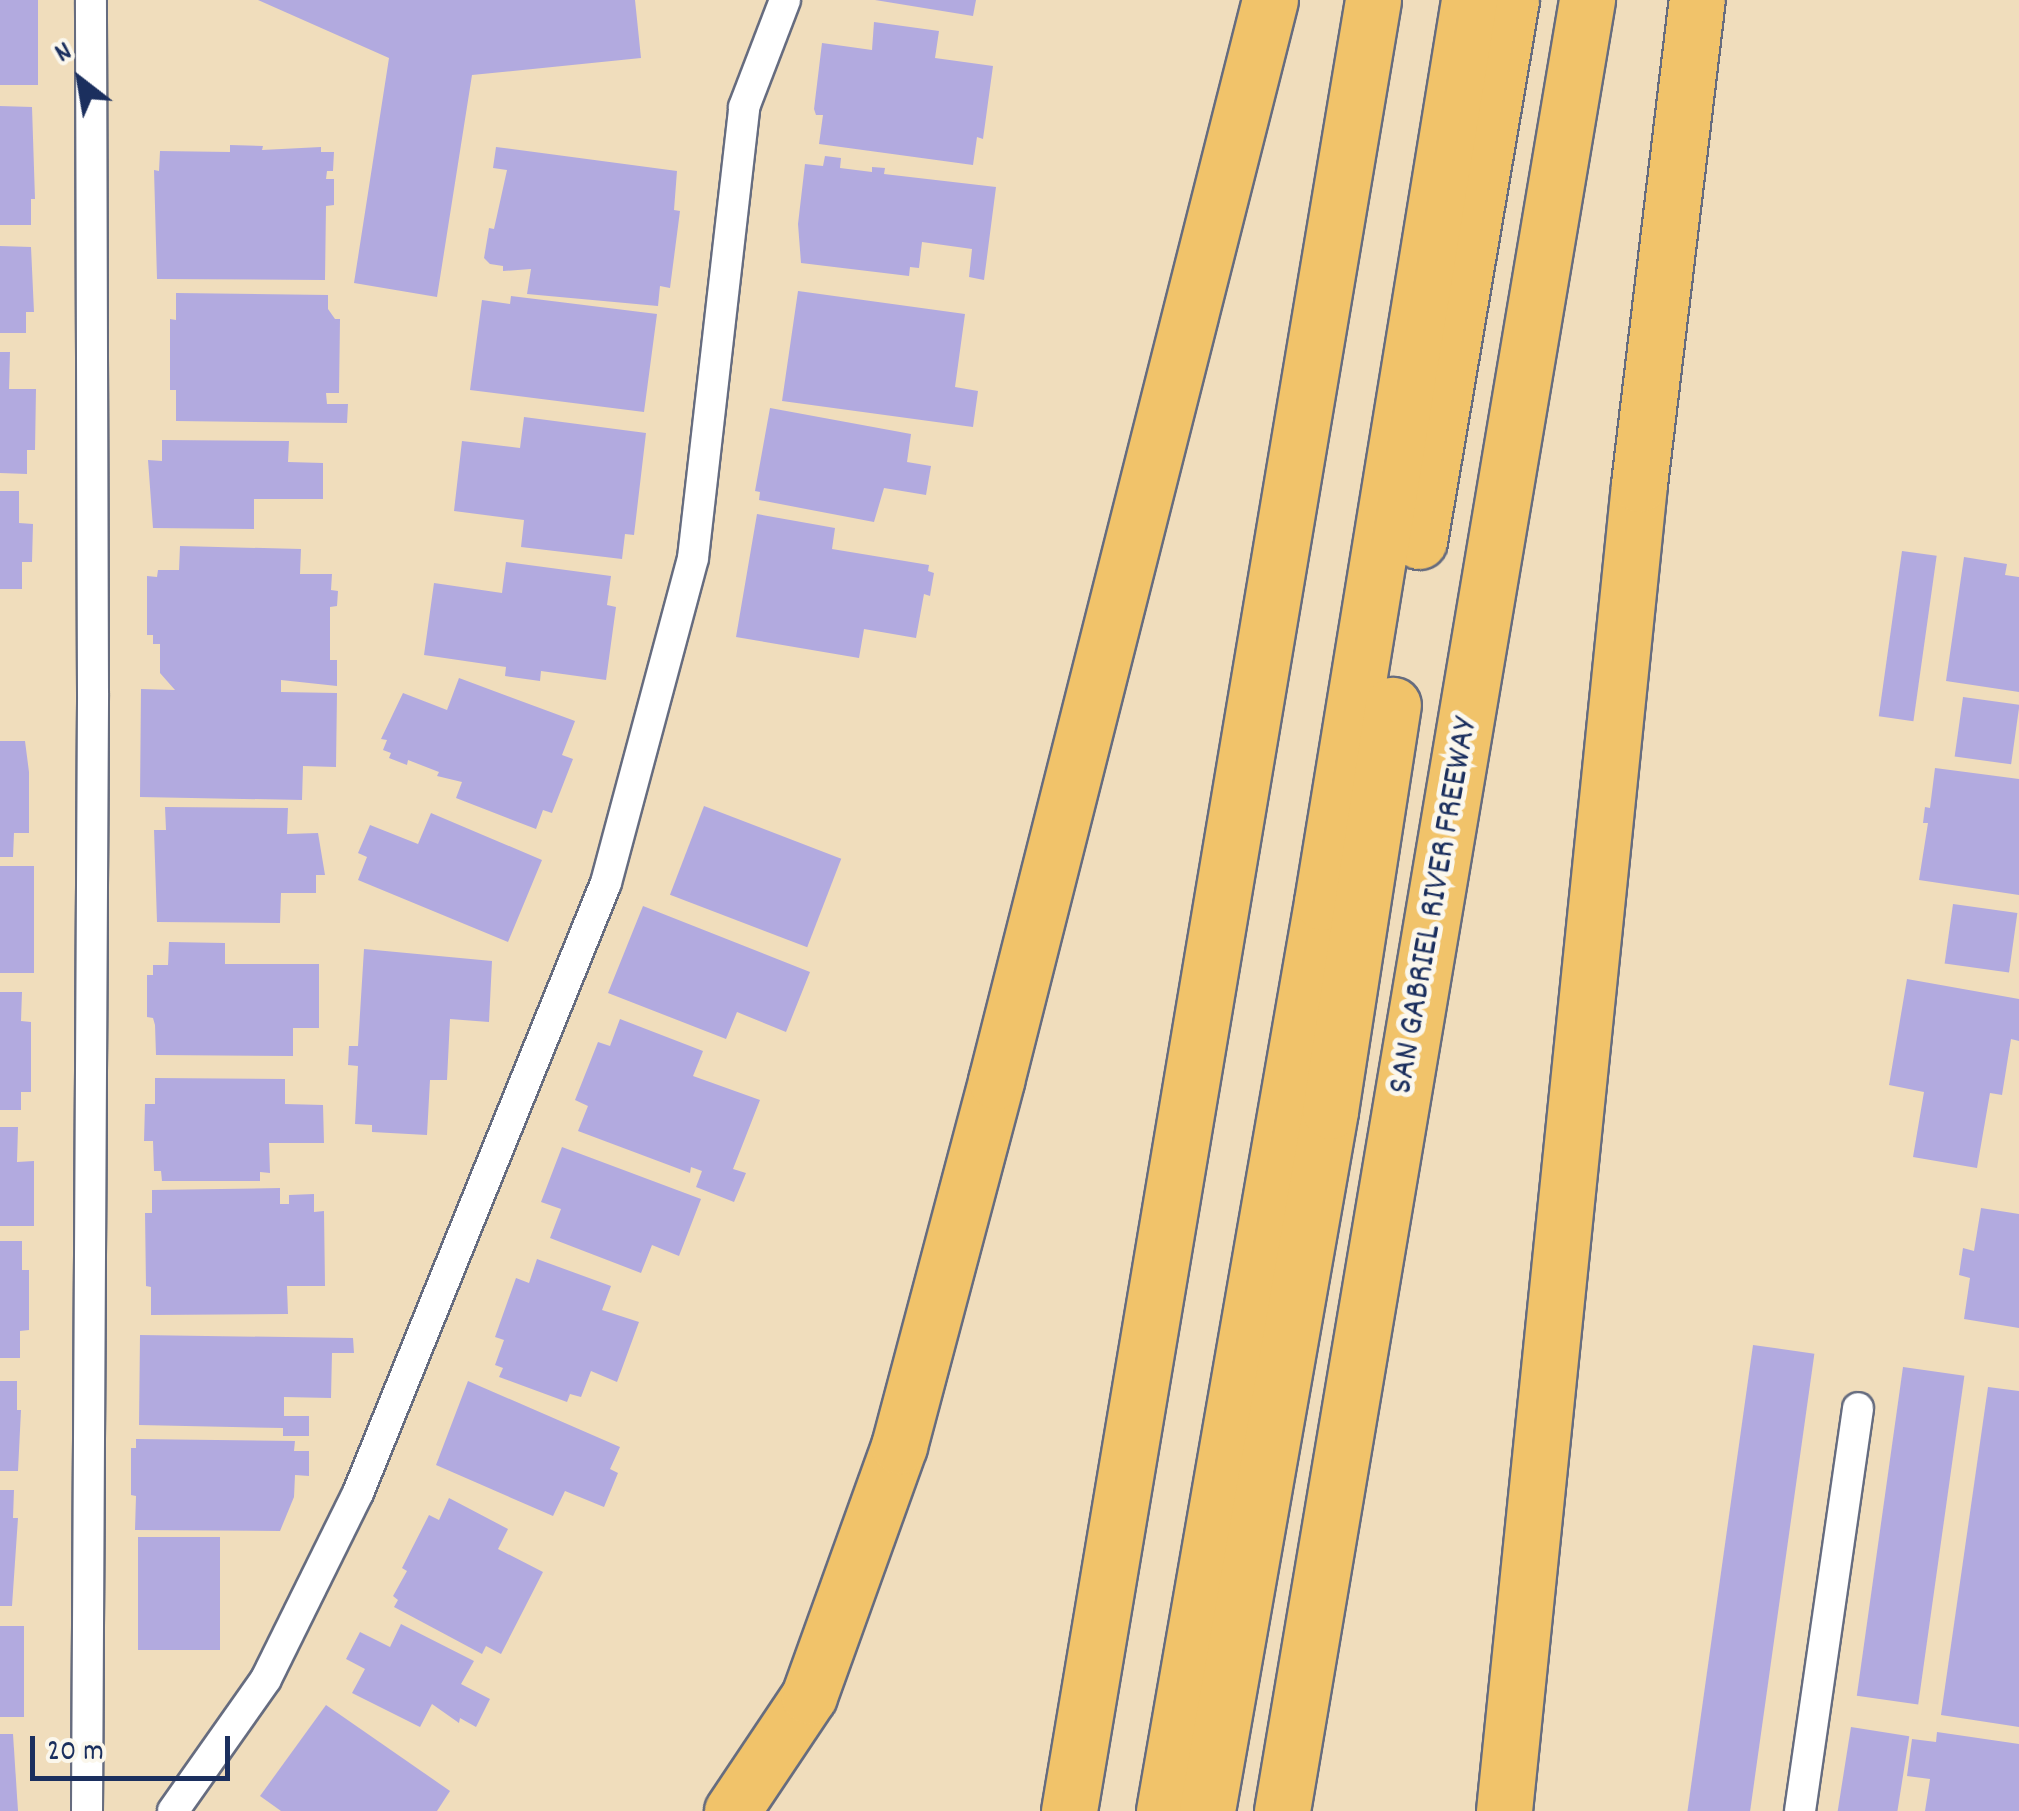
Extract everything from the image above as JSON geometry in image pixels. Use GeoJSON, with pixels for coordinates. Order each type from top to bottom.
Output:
{"type":"FeatureCollection","features":[{"type":"Feature","properties":{"kind":"highway"},"geometry":{"type":"LineString","coordinates":[[732,1811],[809,1696],[899,1446],[1270,0]]}},
{"type":"Feature","properties":{"kind":"highway"},"geometry":{"type":"LineString","coordinates":[[1070,1811],[1373,0]]}},
{"type":"Feature","properties":{"kind":"highway"},"geometry":{"type":"LineString","coordinates":[[1164,1811],[1322,902],[1469,0]]}},
{"type":"Feature","properties":{"kind":"highway"},"geometry":{"type":"LineString","coordinates":[[1207,1811],[1330,1111],[1407,614],[1511,0]]}},
{"type":"Feature","properties":{"kind":"highway","name":"SAN GABRIEL RIVER FREEWAY"},"geometry":{"type":"LineString","coordinates":[[1282,1811],[1587,0]]}},
{"type":"Feature","properties":{"kind":"highway"},"geometry":{"type":"LineString","coordinates":[[1504,1811],[1639,484],[1697,0]]}},
{"type":"Feature","properties":{"kind":"lane"},"geometry":{"type":"LineString","coordinates":[[87,1811],[93,693],[90,0]]}},
{"type":"Feature","properties":{"kind":"lane"},"geometry":{"type":"LineString","coordinates":[[173,1811],[266,1679],[358,1492],[606,884],[693,558],[744,107],[786,0]]}},
{"type":"Feature","properties":{"kind":"lane"},"geometry":{"type":"LineString","coordinates":[[1800,1811],[1858,1408]]}},
{"type":"Feature","properties":{"kind":"building"},"geometry":{"type":"Polygon","coordinates":[[[0,0],[38,0],[38,85],[0,85],[0,0]]]}},
{"type":"Feature","properties":{"kind":"building"},"geometry":{"type":"Polygon","coordinates":[[[258,0],[635,0],[641,58],[472,75],[437,297],[354,283],[389,58],[258,0]]]}},
{"type":"Feature","properties":{"kind":"building"},"geometry":{"type":"Polygon","coordinates":[[[875,0],[976,0],[973,16],[875,0]]]}},
{"type":"Feature","properties":{"kind":"building"},"geometry":{"type":"Polygon","coordinates":[[[874,22],[939,31],[935,58],[993,66],[983,139],[977,137],[973,165],[819,144],[823,115],[816,115],[814,109],[822,43],[872,50],[874,22]]]}},
{"type":"Feature","properties":{"kind":"building"},"geometry":{"type":"Polygon","coordinates":[[[0,106],[32,107],[35,199],[31,199],[31,225],[0,225],[0,106]]]}},
{"type":"Feature","properties":{"kind":"building"},"geometry":{"type":"Polygon","coordinates":[[[230,145],[263,146],[262,150],[321,147],[321,152],[334,152],[333,171],[327,171],[326,179],[334,179],[334,205],[326,206],[325,280],[157,279],[154,170],[159,171],[160,151],[230,152],[230,145]]]}},
{"type":"Feature","properties":{"kind":"building"},"geometry":{"type":"Polygon","coordinates":[[[496,147],[677,171],[674,210],[680,211],[670,288],[660,286],[658,306],[527,294],[531,269],[503,271],[503,266],[490,264],[484,258],[489,228],[494,229],[507,170],[493,168],[496,147]]]}},
{"type":"Feature","properties":{"kind":"building"},"geometry":{"type":"Polygon","coordinates":[[[825,156],[841,158],[840,168],[872,172],[872,167],[885,168],[884,174],[996,187],[984,280],[969,277],[972,249],[922,242],[919,268],[910,267],[909,276],[801,263],[798,224],[805,164],[823,166],[825,156]]]}},
{"type":"Feature","properties":{"kind":"building"},"geometry":{"type":"Polygon","coordinates":[[[0,246],[31,247],[34,312],[26,312],[26,333],[0,333],[0,246]]]}},
{"type":"Feature","properties":{"kind":"building"},"geometry":{"type":"Polygon","coordinates":[[[798,291],[965,314],[955,387],[978,391],[973,427],[782,401],[798,291]]]}},
{"type":"Feature","properties":{"kind":"building"},"geometry":{"type":"Polygon","coordinates":[[[176,293],[328,295],[328,309],[335,319],[340,319],[339,393],[326,393],[327,404],[348,404],[347,423],[176,421],[176,390],[170,390],[170,319],[176,320],[176,293]]]}},
{"type":"Feature","properties":{"kind":"building"},"geometry":{"type":"Polygon","coordinates":[[[511,296],[657,314],[644,412],[470,390],[482,300],[510,304],[511,296]]]}},
{"type":"Feature","properties":{"kind":"building"},"geometry":{"type":"Polygon","coordinates":[[[0,352],[10,352],[9,389],[36,389],[35,450],[27,450],[27,474],[0,473],[0,352]]]}},
{"type":"Feature","properties":{"kind":"building"},"geometry":{"type":"Polygon","coordinates":[[[770,408],[911,434],[907,462],[931,466],[926,495],[884,488],[874,522],[759,500],[760,492],[755,491],[770,408]]]}},
{"type":"Feature","properties":{"kind":"building"},"geometry":{"type":"Polygon","coordinates":[[[524,417],[646,433],[634,535],[625,534],[622,559],[521,547],[524,520],[454,511],[462,441],[520,448],[524,417]]]}},
{"type":"Feature","properties":{"kind":"building"},"geometry":{"type":"Polygon","coordinates":[[[162,440],[289,441],[288,462],[323,463],[323,499],[254,499],[254,529],[153,528],[148,460],[162,461],[162,440]]]}},
{"type":"Feature","properties":{"kind":"building"},"geometry":{"type":"Polygon","coordinates":[[[0,491],[19,491],[19,523],[33,524],[32,562],[22,562],[22,589],[0,589],[0,491]]]}},
{"type":"Feature","properties":{"kind":"building"},"geometry":{"type":"Polygon","coordinates":[[[757,514],[835,528],[832,549],[929,565],[928,571],[934,573],[930,596],[924,594],[916,638],[864,629],[859,658],[736,637],[757,514]]]}},
{"type":"Feature","properties":{"kind":"building"},"geometry":{"type":"Polygon","coordinates":[[[180,546],[301,549],[300,574],[332,574],[331,590],[338,591],[337,606],[330,607],[330,660],[337,660],[337,686],[281,680],[281,692],[337,693],[336,767],[303,766],[302,800],[140,797],[141,689],[175,690],[160,673],[160,644],[153,644],[153,635],[147,635],[147,576],[157,577],[158,570],[179,570],[180,546]]]}},
{"type":"Feature","properties":{"kind":"building"},"geometry":{"type":"Polygon","coordinates":[[[1902,551],[1937,556],[1913,721],[1879,716],[1902,551]]]}},
{"type":"Feature","properties":{"kind":"building"},"geometry":{"type":"Polygon","coordinates":[[[1964,557],[2007,564],[2005,575],[2019,577],[2019,692],[1946,681],[1964,557]]]}},
{"type":"Feature","properties":{"kind":"building"},"geometry":{"type":"Polygon","coordinates":[[[506,562],[611,576],[607,605],[616,607],[606,680],[541,671],[540,681],[505,676],[506,667],[424,655],[434,583],[502,593],[506,562]]]}},
{"type":"Feature","properties":{"kind":"building"},"geometry":{"type":"Polygon","coordinates":[[[459,678],[575,721],[562,755],[573,759],[552,813],[543,810],[536,829],[456,798],[462,782],[437,776],[439,772],[408,760],[407,765],[389,758],[391,753],[383,750],[387,740],[381,739],[403,693],[447,710],[459,678]]]}},
{"type":"Feature","properties":{"kind":"building"},"geometry":{"type":"Polygon","coordinates":[[[1963,697],[2019,705],[2011,764],[1955,756],[1963,697]]]}},
{"type":"Feature","properties":{"kind":"building"},"geometry":{"type":"Polygon","coordinates":[[[0,741],[25,741],[29,772],[29,833],[14,833],[13,857],[0,857],[0,741]]]}},
{"type":"Feature","properties":{"kind":"building"},"geometry":{"type":"Polygon","coordinates":[[[1935,768],[2019,779],[2019,895],[1919,880],[1928,823],[1923,823],[1925,807],[1930,808],[1935,768]]]}},
{"type":"Feature","properties":{"kind":"building"},"geometry":{"type":"Polygon","coordinates":[[[704,806],[841,859],[807,947],[670,895],[704,806]]]}},
{"type":"Feature","properties":{"kind":"building"},"geometry":{"type":"Polygon","coordinates":[[[165,807],[288,808],[287,834],[318,833],[325,875],[316,875],[316,893],[281,893],[280,923],[157,922],[154,830],[166,830],[165,807]]]}},
{"type":"Feature","properties":{"kind":"building"},"geometry":{"type":"Polygon","coordinates":[[[431,813],[542,860],[508,942],[358,880],[367,857],[358,853],[370,825],[418,844],[431,813]]]}},
{"type":"Feature","properties":{"kind":"building"},"geometry":{"type":"Polygon","coordinates":[[[0,866],[34,866],[34,973],[0,973],[0,866]]]}},
{"type":"Feature","properties":{"kind":"building"},"geometry":{"type":"Polygon","coordinates":[[[1953,904],[2017,913],[2009,972],[1945,963],[1953,904]]]}},
{"type":"Feature","properties":{"kind":"building"},"geometry":{"type":"Polygon","coordinates":[[[643,906],[810,972],[786,1032],[737,1012],[726,1039],[608,993],[643,906]]]}},
{"type":"Feature","properties":{"kind":"building"},"geometry":{"type":"Polygon","coordinates":[[[169,942],[225,943],[225,964],[319,964],[319,1028],[293,1028],[293,1056],[156,1055],[155,1025],[153,1018],[147,1017],[147,975],[153,975],[153,965],[168,965],[169,942]]]}},
{"type":"Feature","properties":{"kind":"building"},"geometry":{"type":"Polygon","coordinates":[[[364,949],[492,961],[489,1022],[450,1019],[447,1080],[430,1080],[427,1135],[372,1132],[372,1125],[355,1124],[358,1066],[348,1065],[349,1046],[358,1046],[364,949]]]}},
{"type":"Feature","properties":{"kind":"building"},"geometry":{"type":"Polygon","coordinates":[[[1907,979],[2019,999],[2019,1041],[2011,1039],[2002,1095],[1990,1093],[1977,1168],[1913,1157],[1924,1092],[1889,1085],[1907,979]]]}},
{"type":"Feature","properties":{"kind":"building"},"geometry":{"type":"Polygon","coordinates":[[[0,992],[22,992],[21,1021],[31,1022],[31,1092],[21,1092],[21,1110],[0,1110],[0,992]]]}},
{"type":"Feature","properties":{"kind":"building"},"geometry":{"type":"Polygon","coordinates":[[[620,1019],[703,1051],[693,1076],[760,1100],[733,1169],[746,1173],[734,1202],[696,1187],[702,1171],[691,1167],[690,1173],[578,1131],[588,1106],[575,1100],[598,1042],[610,1046],[620,1019]]]}},
{"type":"Feature","properties":{"kind":"building"},"geometry":{"type":"Polygon","coordinates":[[[155,1078],[285,1079],[285,1104],[323,1105],[324,1143],[269,1143],[270,1173],[260,1172],[260,1181],[162,1181],[161,1171],[154,1171],[153,1141],[144,1141],[145,1104],[155,1104],[155,1078]]]}},
{"type":"Feature","properties":{"kind":"building"},"geometry":{"type":"Polygon","coordinates":[[[0,1127],[18,1127],[17,1162],[34,1161],[34,1226],[0,1226],[0,1127]]]}},
{"type":"Feature","properties":{"kind":"building"},"geometry":{"type":"Polygon","coordinates":[[[562,1147],[701,1199],[679,1256],[652,1245],[641,1273],[550,1238],[561,1209],[541,1202],[562,1147]]]}},
{"type":"Feature","properties":{"kind":"building"},"geometry":{"type":"Polygon","coordinates":[[[280,1188],[280,1204],[289,1204],[289,1195],[314,1194],[314,1212],[324,1211],[325,1286],[287,1286],[288,1314],[151,1315],[151,1287],[146,1286],[145,1213],[152,1213],[152,1190],[280,1188]]]}},
{"type":"Feature","properties":{"kind":"building"},"geometry":{"type":"Polygon","coordinates":[[[1981,1208],[2019,1214],[2019,1328],[1964,1319],[1970,1278],[1959,1275],[1963,1248],[1974,1251],[1981,1208]]]}},
{"type":"Feature","properties":{"kind":"building"},"geometry":{"type":"Polygon","coordinates":[[[0,1241],[22,1241],[22,1270],[29,1270],[29,1330],[20,1331],[20,1358],[0,1358],[0,1241]]]}},
{"type":"Feature","properties":{"kind":"building"},"geometry":{"type":"Polygon","coordinates":[[[537,1259],[611,1286],[602,1310],[639,1322],[617,1382],[591,1371],[581,1397],[570,1394],[567,1402],[499,1377],[503,1368],[495,1365],[504,1340],[495,1337],[516,1278],[529,1283],[537,1259]]]}},
{"type":"Feature","properties":{"kind":"building"},"geometry":{"type":"Polygon","coordinates":[[[140,1335],[353,1338],[354,1353],[332,1353],[331,1398],[284,1397],[284,1416],[309,1416],[309,1436],[283,1436],[283,1428],[139,1425],[140,1335]]]}},
{"type":"Feature","properties":{"kind":"building"},"geometry":{"type":"Polygon","coordinates":[[[1753,1345],[1814,1354],[1750,1811],[1688,1811],[1753,1345]]]}},
{"type":"Feature","properties":{"kind":"building"},"geometry":{"type":"Polygon","coordinates":[[[1903,1367],[1964,1376],[1918,1704],[1857,1696],[1903,1367]]]}},
{"type":"Feature","properties":{"kind":"building"},"geometry":{"type":"Polygon","coordinates":[[[0,1381],[17,1381],[17,1410],[21,1410],[18,1471],[0,1471],[0,1381]]]}},
{"type":"Feature","properties":{"kind":"building"},"geometry":{"type":"Polygon","coordinates":[[[468,1381],[620,1447],[610,1469],[618,1473],[604,1507],[565,1491],[553,1516],[436,1465],[468,1381]]]}},
{"type":"Feature","properties":{"kind":"building"},"geometry":{"type":"Polygon","coordinates":[[[1988,1387],[2019,1391],[2019,1727],[1941,1715],[1988,1387]]]}},
{"type":"Feature","properties":{"kind":"building"},"geometry":{"type":"Polygon","coordinates":[[[136,1439],[295,1441],[294,1451],[309,1451],[309,1476],[295,1475],[294,1497],[280,1531],[135,1530],[131,1448],[136,1448],[136,1439]]]}},
{"type":"Feature","properties":{"kind":"building"},"geometry":{"type":"Polygon","coordinates":[[[0,1490],[14,1490],[13,1518],[18,1518],[12,1606],[0,1606],[0,1490]]]}},
{"type":"Feature","properties":{"kind":"building"},"geometry":{"type":"Polygon","coordinates":[[[449,1498],[508,1529],[498,1549],[543,1572],[501,1654],[486,1646],[482,1654],[394,1607],[398,1600],[393,1596],[407,1571],[402,1568],[429,1515],[439,1520],[449,1498]]]}},
{"type":"Feature","properties":{"kind":"building"},"geometry":{"type":"Polygon","coordinates":[[[138,1537],[220,1537],[220,1650],[138,1650],[138,1537]]]}},
{"type":"Feature","properties":{"kind":"building"},"geometry":{"type":"Polygon","coordinates":[[[401,1624],[474,1661],[461,1684],[490,1699],[476,1727],[460,1718],[459,1723],[432,1704],[420,1727],[352,1693],[365,1669],[346,1659],[360,1632],[390,1647],[401,1624]]]}},
{"type":"Feature","properties":{"kind":"building"},"geometry":{"type":"Polygon","coordinates":[[[0,1626],[24,1626],[24,1717],[0,1717],[0,1626]]]}},
{"type":"Feature","properties":{"kind":"building"},"geometry":{"type":"Polygon","coordinates":[[[326,1705],[450,1791],[437,1811],[281,1811],[260,1796],[326,1705]]]}},
{"type":"Feature","properties":{"kind":"building"},"geometry":{"type":"Polygon","coordinates":[[[1851,1727],[1909,1736],[1897,1811],[1838,1811],[1851,1727]]]}},
{"type":"Feature","properties":{"kind":"building"},"geometry":{"type":"Polygon","coordinates":[[[1937,1732],[2019,1744],[2019,1811],[1925,1811],[1930,1779],[1907,1776],[1912,1739],[1936,1742],[1937,1732]]]}},
{"type":"Feature","properties":{"kind":"building"},"geometry":{"type":"Polygon","coordinates":[[[0,1734],[13,1734],[18,1811],[0,1811],[0,1734]]]}}]}
